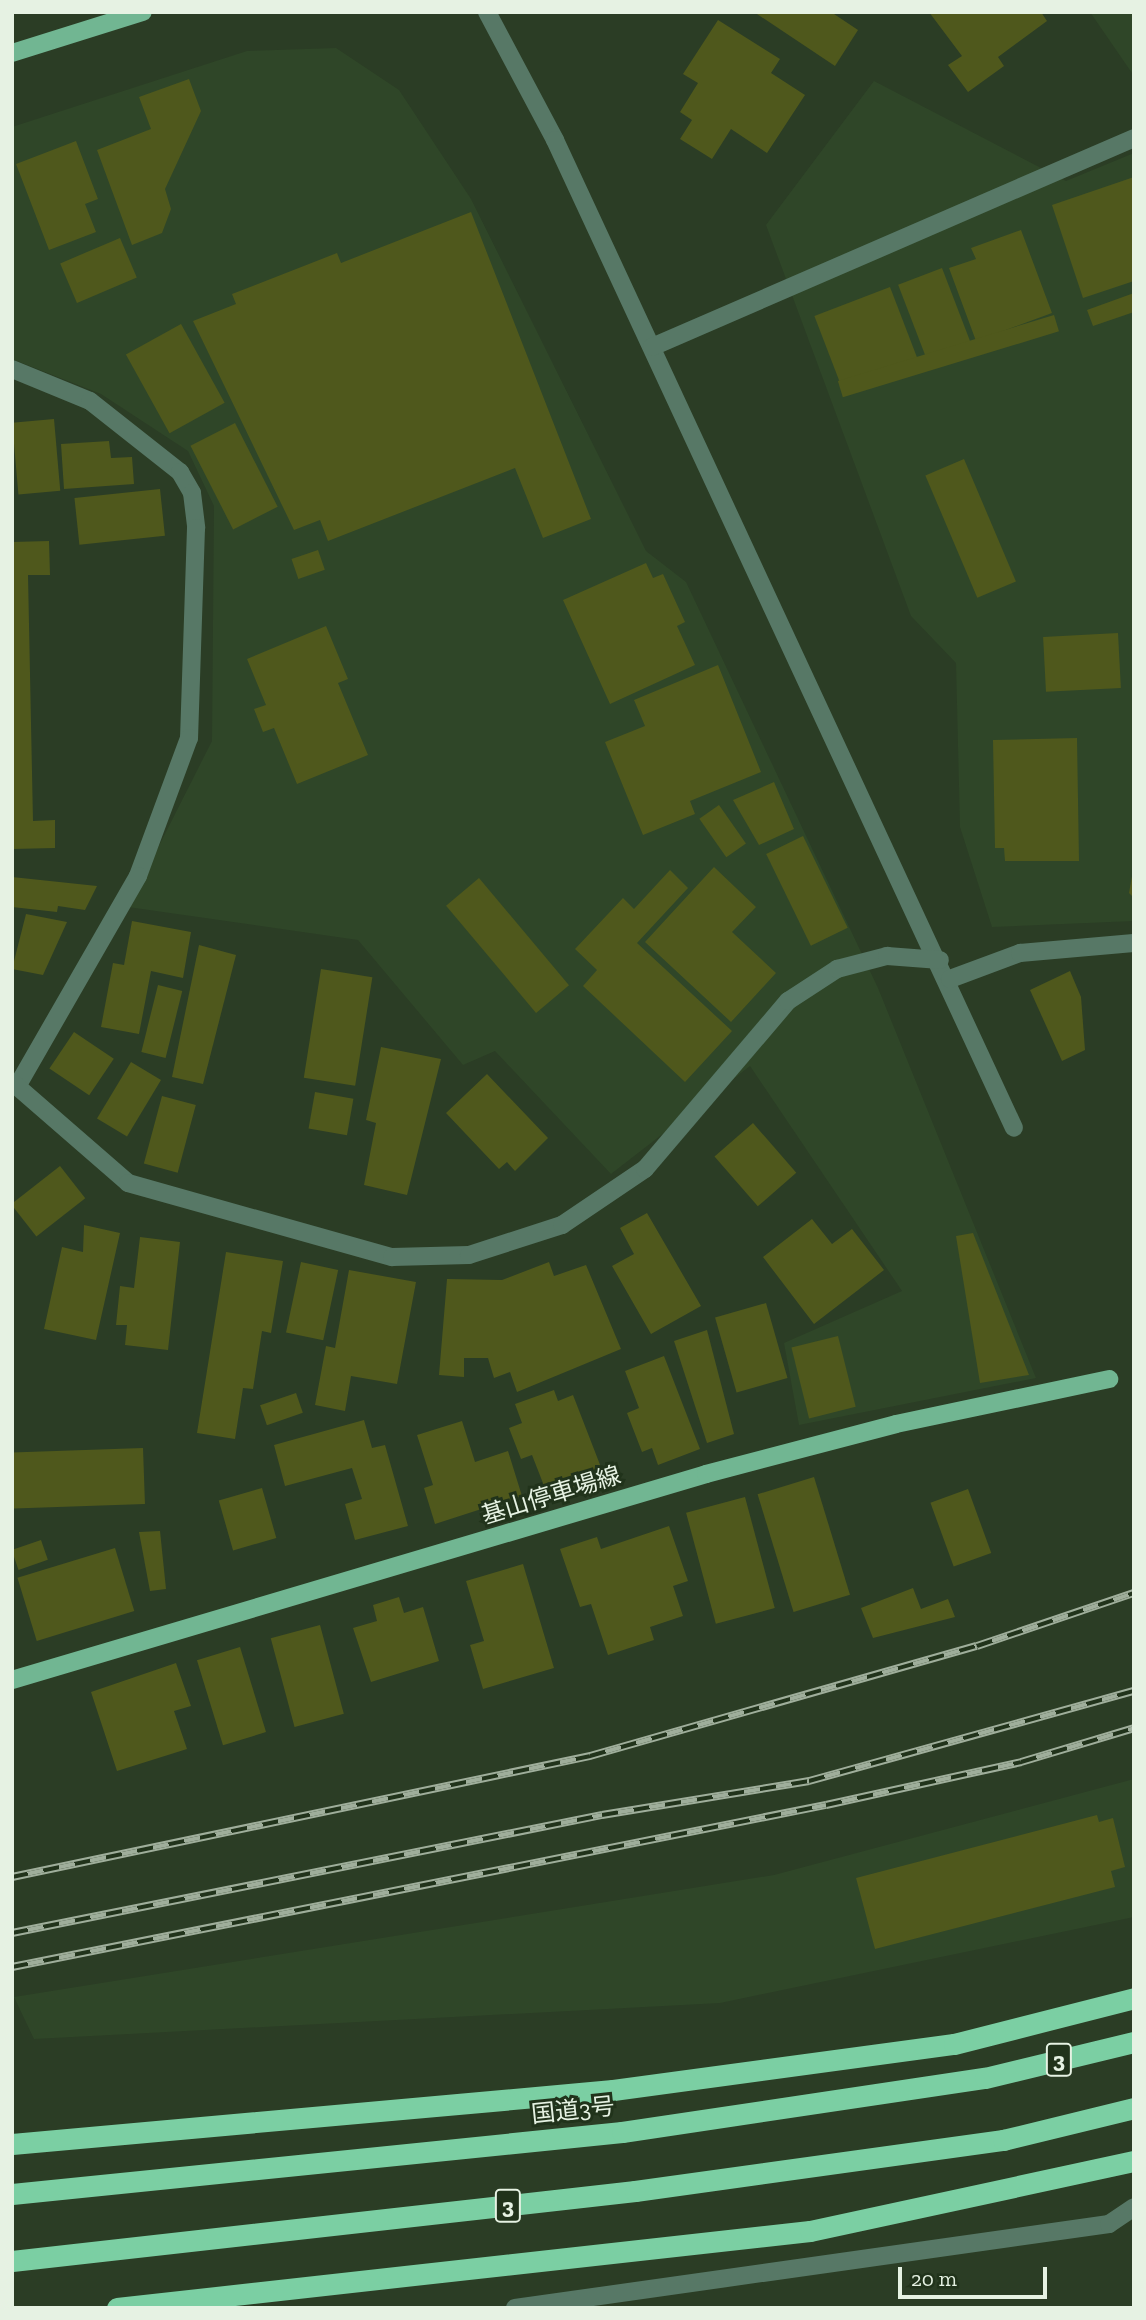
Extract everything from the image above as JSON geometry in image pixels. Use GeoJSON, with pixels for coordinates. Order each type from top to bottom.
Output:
{"type":"FeatureCollection","features":[{"type":"Feature","properties":{"kind":"highway"},"geometry":{"type":"LineString","coordinates":[[12,2144],[613,2090],[954,2044],[1134,1998]]}},
{"type":"Feature","properties":{"kind":"highway","name":"国道3号"},"geometry":{"type":"LineString","coordinates":[[12,2194],[622,2132],[985,2078],[1134,2042]]}},
{"type":"Feature","properties":{"kind":"highway","name":"3"},"geometry":{"type":"LineString","coordinates":[[12,2261],[635,2191],[1003,2140],[1134,2108]]}},
{"type":"Feature","properties":{"kind":"highway"},"geometry":{"type":"LineString","coordinates":[[117,2308],[810,2231],[1134,2161]]}},
{"type":"Feature","properties":{"kind":"main road"},"geometry":{"type":"LineString","coordinates":[[12,52],[143,12]]}},
{"type":"Feature","properties":{"kind":"main road","name":"基山停車場線"},"geometry":{"type":"LineString","coordinates":[[12,1680],[706,1474],[895,1424],[1109,1379]]}},
{"type":"Feature","properties":{"kind":"street"},"geometry":{"type":"LineString","coordinates":[[486,12],[555,139],[950,979],[1014,1128]]}},
{"type":"Feature","properties":{"kind":"street"},"geometry":{"type":"LineString","coordinates":[[652,347],[1134,138]]}},
{"type":"Feature","properties":{"kind":"street"},"geometry":{"type":"LineString","coordinates":[[12,369],[90,401],[180,472],[192,494],[196,528],[189,738],[138,876],[15,1083],[128,1183],[392,1257],[470,1255],[562,1225],[645,1170],[788,1001],[837,969],[887,956],[940,960]]}},
{"type":"Feature","properties":{"kind":"street"},"geometry":{"type":"LineString","coordinates":[[950,979],[1020,953],[1134,943]]}},
{"type":"Feature","properties":{"kind":"street"},"geometry":{"type":"LineString","coordinates":[[515,2308],[620,2302],[1108,2224],[1134,2207]]}},
{"type":"Feature","properties":{"kind":"shaded area"},"geometry":{"type":"Polygon","coordinates":[[[1090,12],[1134,12],[1134,76],[1090,12]]]}},
{"type":"Feature","properties":{"kind":"shaded area"},"geometry":{"type":"Polygon","coordinates":[[[336,48],[399,90],[471,199],[646,551],[686,582],[878,988],[1036,1378],[799,1425],[784,1343],[902,1291],[750,1066],[611,1174],[495,1051],[463,1065],[358,940],[128,907],[212,741],[214,506],[188,451],[101,394],[12,359],[12,127],[247,51],[336,48]]]}},
{"type":"Feature","properties":{"kind":"shaded area"},"geometry":{"type":"Polygon","coordinates":[[[874,81],[1066,181],[1134,153],[1134,921],[992,927],[960,827],[956,663],[911,616],[766,225],[874,81]]]}},
{"type":"Feature","properties":{"kind":"shaded area"},"geometry":{"type":"Polygon","coordinates":[[[1134,1779],[1134,1917],[720,2003],[34,2039],[14,1997],[774,1875],[1134,1779]]]}},
{"type":"Feature","properties":{"kind":"building"},"geometry":{"type":"Polygon","coordinates":[[[754,12],[831,12],[858,30],[835,66],[754,12]]]}},
{"type":"Feature","properties":{"kind":"building"},"geometry":{"type":"Polygon","coordinates":[[[929,12],[1041,12],[1047,21],[998,57],[1004,66],[968,92],[948,65],[962,56],[929,12]]]}},
{"type":"Feature","properties":{"kind":"building"},"geometry":{"type":"Polygon","coordinates":[[[718,20],[780,59],[771,73],[805,95],[767,153],[731,129],[712,159],[680,139],[692,120],[680,112],[698,83],[683,74],[718,20]]]}},
{"type":"Feature","properties":{"kind":"building"},"geometry":{"type":"Polygon","coordinates":[[[189,79],[201,111],[165,189],[171,209],[162,233],[132,245],[97,150],[151,129],[139,97],[189,79]]]}},
{"type":"Feature","properties":{"kind":"building"},"geometry":{"type":"Polygon","coordinates":[[[76,141],[98,199],[85,204],[96,232],[49,250],[16,164],[76,141]]]}},
{"type":"Feature","properties":{"kind":"building"},"geometry":{"type":"Polygon","coordinates":[[[1134,177],[1134,281],[1083,298],[1052,205],[1134,177]]]}},
{"type":"Feature","properties":{"kind":"building"},"geometry":{"type":"Polygon","coordinates":[[[471,212],[591,519],[543,538],[515,468],[328,541],[320,520],[294,530],[193,321],[236,304],[232,294],[337,253],[341,263],[471,212]]]}},
{"type":"Feature","properties":{"kind":"building"},"geometry":{"type":"Polygon","coordinates":[[[1021,230],[1052,313],[976,341],[949,268],[976,259],[971,248],[1021,230]]]}},
{"type":"Feature","properties":{"kind":"building"},"geometry":{"type":"Polygon","coordinates":[[[120,238],[137,278],[77,303],[60,263],[120,238]]]}},
{"type":"Feature","properties":{"kind":"building"},"geometry":{"type":"Polygon","coordinates":[[[942,268],[970,342],[926,359],[898,285],[942,268]]]}},
{"type":"Feature","properties":{"kind":"building"},"geometry":{"type":"Polygon","coordinates":[[[890,287],[918,361],[843,390],[814,316],[890,287]]]}},
{"type":"Feature","properties":{"kind":"building"},"geometry":{"type":"Polygon","coordinates":[[[1134,293],[1134,312],[1093,326],[1087,310],[1134,293]]]}},
{"type":"Feature","properties":{"kind":"building"},"geometry":{"type":"Polygon","coordinates":[[[1054,315],[1059,331],[843,397],[838,381],[1054,315]]]}},
{"type":"Feature","properties":{"kind":"building"},"geometry":{"type":"Polygon","coordinates":[[[181,324],[225,403],[170,433],[126,355],[181,324]]]}},
{"type":"Feature","properties":{"kind":"building"},"geometry":{"type":"Polygon","coordinates":[[[54,419],[60,491],[18,494],[12,423],[54,419]]]}},
{"type":"Feature","properties":{"kind":"building"},"geometry":{"type":"Polygon","coordinates":[[[235,423],[278,507],[233,529],[190,446],[235,423]]]}},
{"type":"Feature","properties":{"kind":"building"},"geometry":{"type":"Polygon","coordinates":[[[109,441],[111,458],[132,457],[134,484],[64,489],[61,444],[109,441]]]}},
{"type":"Feature","properties":{"kind":"building"},"geometry":{"type":"Polygon","coordinates":[[[964,459],[1016,581],[977,598],[925,475],[964,459]]]}},
{"type":"Feature","properties":{"kind":"building"},"geometry":{"type":"Polygon","coordinates":[[[160,489],[165,536],[79,545],[74,498],[160,489]]]}},
{"type":"Feature","properties":{"kind":"building"},"geometry":{"type":"Polygon","coordinates":[[[49,541],[50,575],[28,575],[33,821],[55,820],[55,848],[12,849],[12,542],[49,541]]]}},
{"type":"Feature","properties":{"kind":"building"},"geometry":{"type":"Polygon","coordinates":[[[318,550],[325,570],[298,579],[292,559],[318,550]]]}},
{"type":"Feature","properties":{"kind":"building"},"geometry":{"type":"Polygon","coordinates":[[[646,563],[653,578],[663,574],[685,622],[677,626],[695,665],[610,704],[563,600],[646,563]]]}},
{"type":"Feature","properties":{"kind":"building"},"geometry":{"type":"Polygon","coordinates":[[[326,626],[348,679],[338,683],[368,755],[297,784],[274,728],[263,732],[254,709],[266,705],[247,659],[326,626]]]}},
{"type":"Feature","properties":{"kind":"building"},"geometry":{"type":"Polygon","coordinates":[[[1118,633],[1121,688],[1046,692],[1043,637],[1118,633]]]}},
{"type":"Feature","properties":{"kind":"building"},"geometry":{"type":"Polygon","coordinates":[[[718,665],[761,772],[690,801],[695,814],[643,835],[605,742],[645,726],[634,700],[718,665]]]}},
{"type":"Feature","properties":{"kind":"building"},"geometry":{"type":"Polygon","coordinates":[[[1077,738],[1079,861],[1005,861],[1004,848],[995,848],[993,740],[1077,738]]]}},
{"type":"Feature","properties":{"kind":"building"},"geometry":{"type":"Polygon","coordinates":[[[774,782],[794,829],[759,845],[733,800],[774,782]]]}},
{"type":"Feature","properties":{"kind":"building"},"geometry":{"type":"Polygon","coordinates":[[[719,805],[746,844],[726,857],[699,819],[719,805]]]}},
{"type":"Feature","properties":{"kind":"building"},"geometry":{"type":"Polygon","coordinates":[[[803,836],[848,928],[811,946],[766,854],[803,836]]]}},
{"type":"Feature","properties":{"kind":"building"},"geometry":{"type":"Polygon","coordinates":[[[1134,865],[1134,898],[1129,893],[1134,865]]]}},
{"type":"Feature","properties":{"kind":"building"},"geometry":{"type":"Polygon","coordinates":[[[714,867],[756,907],[732,932],[776,973],[731,1022],[645,942],[714,867]]]}},
{"type":"Feature","properties":{"kind":"building"},"geometry":{"type":"Polygon","coordinates":[[[670,870],[688,888],[637,943],[732,1031],[685,1082],[583,986],[597,970],[575,949],[623,898],[634,909],[670,870]]]}},
{"type":"Feature","properties":{"kind":"building"},"geometry":{"type":"Polygon","coordinates":[[[12,877],[97,886],[85,910],[58,906],[57,912],[12,907],[12,877]]]}},
{"type":"Feature","properties":{"kind":"building"},"geometry":{"type":"Polygon","coordinates":[[[479,878],[569,985],[536,1013],[446,906],[479,878]]]}},
{"type":"Feature","properties":{"kind":"building"},"geometry":{"type":"Polygon","coordinates":[[[26,914],[67,922],[43,975],[12,969],[26,914]]]}},
{"type":"Feature","properties":{"kind":"building"},"geometry":{"type":"Polygon","coordinates":[[[132,921],[191,932],[183,978],[151,971],[139,1034],[101,1027],[113,963],[124,965],[132,921]]]}},
{"type":"Feature","properties":{"kind":"building"},"geometry":{"type":"Polygon","coordinates":[[[199,945],[236,955],[203,1084],[172,1077],[199,945]]]}},
{"type":"Feature","properties":{"kind":"building"},"geometry":{"type":"Polygon","coordinates":[[[321,969],[372,977],[355,1086],[304,1078],[321,969]]]}},
{"type":"Feature","properties":{"kind":"building"},"geometry":{"type":"Polygon","coordinates":[[[1070,971],[1081,997],[1085,1050],[1062,1061],[1030,990],[1070,971]]]}},
{"type":"Feature","properties":{"kind":"building"},"geometry":{"type":"Polygon","coordinates":[[[158,985],[182,991],[166,1058],[141,1052],[158,985]]]}},
{"type":"Feature","properties":{"kind":"building"},"geometry":{"type":"Polygon","coordinates":[[[74,1032],[114,1059],[89,1095],[49,1068],[74,1032]]]}},
{"type":"Feature","properties":{"kind":"building"},"geometry":{"type":"Polygon","coordinates":[[[381,1047],[441,1059],[407,1195],[364,1185],[376,1123],[366,1120],[381,1047]]]}},
{"type":"Feature","properties":{"kind":"building"},"geometry":{"type":"Polygon","coordinates":[[[131,1062],[161,1080],[127,1137],[97,1119],[131,1062]]]}},
{"type":"Feature","properties":{"kind":"building"},"geometry":{"type":"Polygon","coordinates":[[[487,1074],[548,1138],[515,1171],[507,1162],[499,1169],[446,1113],[487,1074]]]}},
{"type":"Feature","properties":{"kind":"building"},"geometry":{"type":"Polygon","coordinates":[[[315,1092],[353,1099],[347,1135],[309,1128],[315,1092]]]}},
{"type":"Feature","properties":{"kind":"building"},"geometry":{"type":"Polygon","coordinates":[[[162,1096],[196,1105],[178,1173],[144,1164],[162,1096]]]}},
{"type":"Feature","properties":{"kind":"building"},"geometry":{"type":"Polygon","coordinates":[[[753,1123],[796,1173],[758,1206],[715,1156],[753,1123]]]}},
{"type":"Feature","properties":{"kind":"building"},"geometry":{"type":"Polygon","coordinates":[[[60,1166],[85,1198],[36,1236],[12,1204],[60,1166]]]}},
{"type":"Feature","properties":{"kind":"building"},"geometry":{"type":"Polygon","coordinates":[[[647,1213],[701,1306],[651,1334],[612,1266],[634,1254],[620,1228],[647,1213]]]}},
{"type":"Feature","properties":{"kind":"building"},"geometry":{"type":"Polygon","coordinates":[[[812,1219],[832,1244],[852,1229],[884,1270],[814,1324],[763,1257],[812,1219]]]}},
{"type":"Feature","properties":{"kind":"building"},"geometry":{"type":"Polygon","coordinates":[[[84,1225],[120,1233],[96,1340],[44,1329],[62,1247],[83,1252],[84,1225]]]}},
{"type":"Feature","properties":{"kind":"building"},"geometry":{"type":"Polygon","coordinates":[[[973,1233],[1029,1375],[980,1383],[956,1236],[973,1233]]]}},
{"type":"Feature","properties":{"kind":"building"},"geometry":{"type":"Polygon","coordinates":[[[140,1237],[180,1242],[168,1350],[125,1345],[127,1325],[116,1325],[120,1286],[134,1288],[140,1237]]]}},
{"type":"Feature","properties":{"kind":"building"},"geometry":{"type":"Polygon","coordinates":[[[226,1252],[283,1261],[271,1333],[262,1331],[253,1389],[243,1388],[235,1439],[197,1433],[226,1252]]]}},
{"type":"Feature","properties":{"kind":"building"},"geometry":{"type":"Polygon","coordinates":[[[301,1262],[338,1270],[323,1340],[286,1332],[301,1262]]]}},
{"type":"Feature","properties":{"kind":"building"},"geometry":{"type":"Polygon","coordinates":[[[549,1262],[554,1276],[586,1265],[621,1349],[517,1392],[510,1372],[494,1378],[488,1358],[464,1358],[464,1377],[439,1375],[447,1279],[502,1280],[549,1262]]]}},
{"type":"Feature","properties":{"kind":"building"},"geometry":{"type":"Polygon","coordinates":[[[349,1270],[416,1282],[397,1384],[351,1376],[345,1411],[315,1405],[326,1346],[335,1348],[349,1270]]]}},
{"type":"Feature","properties":{"kind":"building"},"geometry":{"type":"Polygon","coordinates":[[[766,1303],[787,1378],[737,1393],[715,1318],[766,1303]]]}},
{"type":"Feature","properties":{"kind":"building"},"geometry":{"type":"Polygon","coordinates":[[[707,1330],[734,1434],[707,1443],[674,1341],[707,1330]]]}},
{"type":"Feature","properties":{"kind":"building"},"geometry":{"type":"Polygon","coordinates":[[[838,1336],[856,1407],[809,1418],[791,1348],[838,1336]]]}},
{"type":"Feature","properties":{"kind":"building"},"geometry":{"type":"Polygon","coordinates":[[[664,1356],[700,1449],[658,1465],[652,1448],[642,1452],[627,1413],[639,1408],[625,1371],[664,1356]]]}},
{"type":"Feature","properties":{"kind":"building"},"geometry":{"type":"Polygon","coordinates":[[[554,1390],[558,1401],[573,1395],[604,1475],[548,1496],[532,1455],[521,1459],[509,1428],[522,1423],[515,1404],[554,1390]]]}},
{"type":"Feature","properties":{"kind":"building"},"geometry":{"type":"Polygon","coordinates":[[[296,1393],[303,1413],[267,1425],[260,1405],[296,1393]]]}},
{"type":"Feature","properties":{"kind":"building"},"geometry":{"type":"Polygon","coordinates":[[[364,1420],[372,1448],[385,1445],[408,1526],[355,1540],[345,1504],[362,1499],[352,1468],[285,1486],[274,1445],[364,1420]]]}},
{"type":"Feature","properties":{"kind":"building"},"geometry":{"type":"Polygon","coordinates":[[[462,1421],[475,1462],[508,1451],[522,1496],[435,1524],[424,1488],[433,1485],[417,1435],[462,1421]]]}},
{"type":"Feature","properties":{"kind":"building"},"geometry":{"type":"Polygon","coordinates":[[[143,1448],[145,1504],[14,1509],[12,1453],[143,1448]]]}},
{"type":"Feature","properties":{"kind":"building"},"geometry":{"type":"Polygon","coordinates":[[[814,1477],[850,1595],[794,1612],[758,1494],[814,1477]]]}},
{"type":"Feature","properties":{"kind":"building"},"geometry":{"type":"Polygon","coordinates":[[[262,1488],[276,1538],[233,1550],[219,1500],[262,1488]]]}},
{"type":"Feature","properties":{"kind":"building"},"geometry":{"type":"Polygon","coordinates":[[[968,1489],[991,1553],[954,1567],[930,1503],[968,1489]]]}},
{"type":"Feature","properties":{"kind":"building"},"geometry":{"type":"Polygon","coordinates":[[[745,1497],[775,1608],[716,1624],[686,1513],[745,1497]]]}},
{"type":"Feature","properties":{"kind":"building"},"geometry":{"type":"Polygon","coordinates":[[[669,1526],[688,1581],[673,1586],[683,1616],[650,1627],[654,1640],[608,1655],[591,1604],[580,1607],[560,1549],[597,1537],[601,1549],[669,1526]]]}},
{"type":"Feature","properties":{"kind":"building"},"geometry":{"type":"Polygon","coordinates":[[[160,1531],[166,1589],[150,1591],[139,1532],[160,1531]]]}},
{"type":"Feature","properties":{"kind":"building"},"geometry":{"type":"Polygon","coordinates":[[[41,1540],[48,1560],[19,1570],[12,1550],[41,1540]]]}},
{"type":"Feature","properties":{"kind":"building"},"geometry":{"type":"Polygon","coordinates":[[[115,1548],[134,1611],[37,1641],[17,1578],[115,1548]]]}},
{"type":"Feature","properties":{"kind":"building"},"geometry":{"type":"Polygon","coordinates":[[[523,1564],[554,1668],[483,1689],[470,1645],[484,1641],[466,1581],[523,1564]]]}},
{"type":"Feature","properties":{"kind":"building"},"geometry":{"type":"Polygon","coordinates":[[[913,1588],[921,1609],[948,1599],[955,1617],[873,1638],[861,1608],[913,1588]]]}},
{"type":"Feature","properties":{"kind":"building"},"geometry":{"type":"Polygon","coordinates":[[[399,1597],[404,1613],[423,1607],[439,1661],[371,1682],[353,1628],[377,1621],[373,1605],[399,1597]]]}},
{"type":"Feature","properties":{"kind":"building"},"geometry":{"type":"Polygon","coordinates":[[[320,1625],[344,1714],[295,1727],[271,1638],[320,1625]]]}},
{"type":"Feature","properties":{"kind":"building"},"geometry":{"type":"Polygon","coordinates":[[[240,1647],[266,1732],[223,1745],[197,1660],[240,1647]]]}},
{"type":"Feature","properties":{"kind":"building"},"geometry":{"type":"Polygon","coordinates":[[[176,1663],[191,1706],[174,1711],[187,1749],[117,1771],[91,1692],[176,1663]]]}},
{"type":"Feature","properties":{"kind":"building"},"geometry":{"type":"Polygon","coordinates":[[[1097,1815],[1099,1822],[1113,1818],[1125,1867],[1111,1871],[1115,1887],[875,1949],[856,1878],[1097,1815]]]}},
{"type":"Feature","properties":{"kind":"railway"},"geometry":{"type":"LineString","coordinates":[[12,1877],[590,1756],[977,1646],[1134,1593]]}},
{"type":"Feature","properties":{"kind":"railway"},"geometry":{"type":"LineString","coordinates":[[12,1933],[602,1815],[809,1781],[1134,1691]]}},
{"type":"Feature","properties":{"kind":"railway"},"geometry":{"type":"LineString","coordinates":[[12,1967],[826,1805],[1021,1762],[1134,1728]]}}]}
